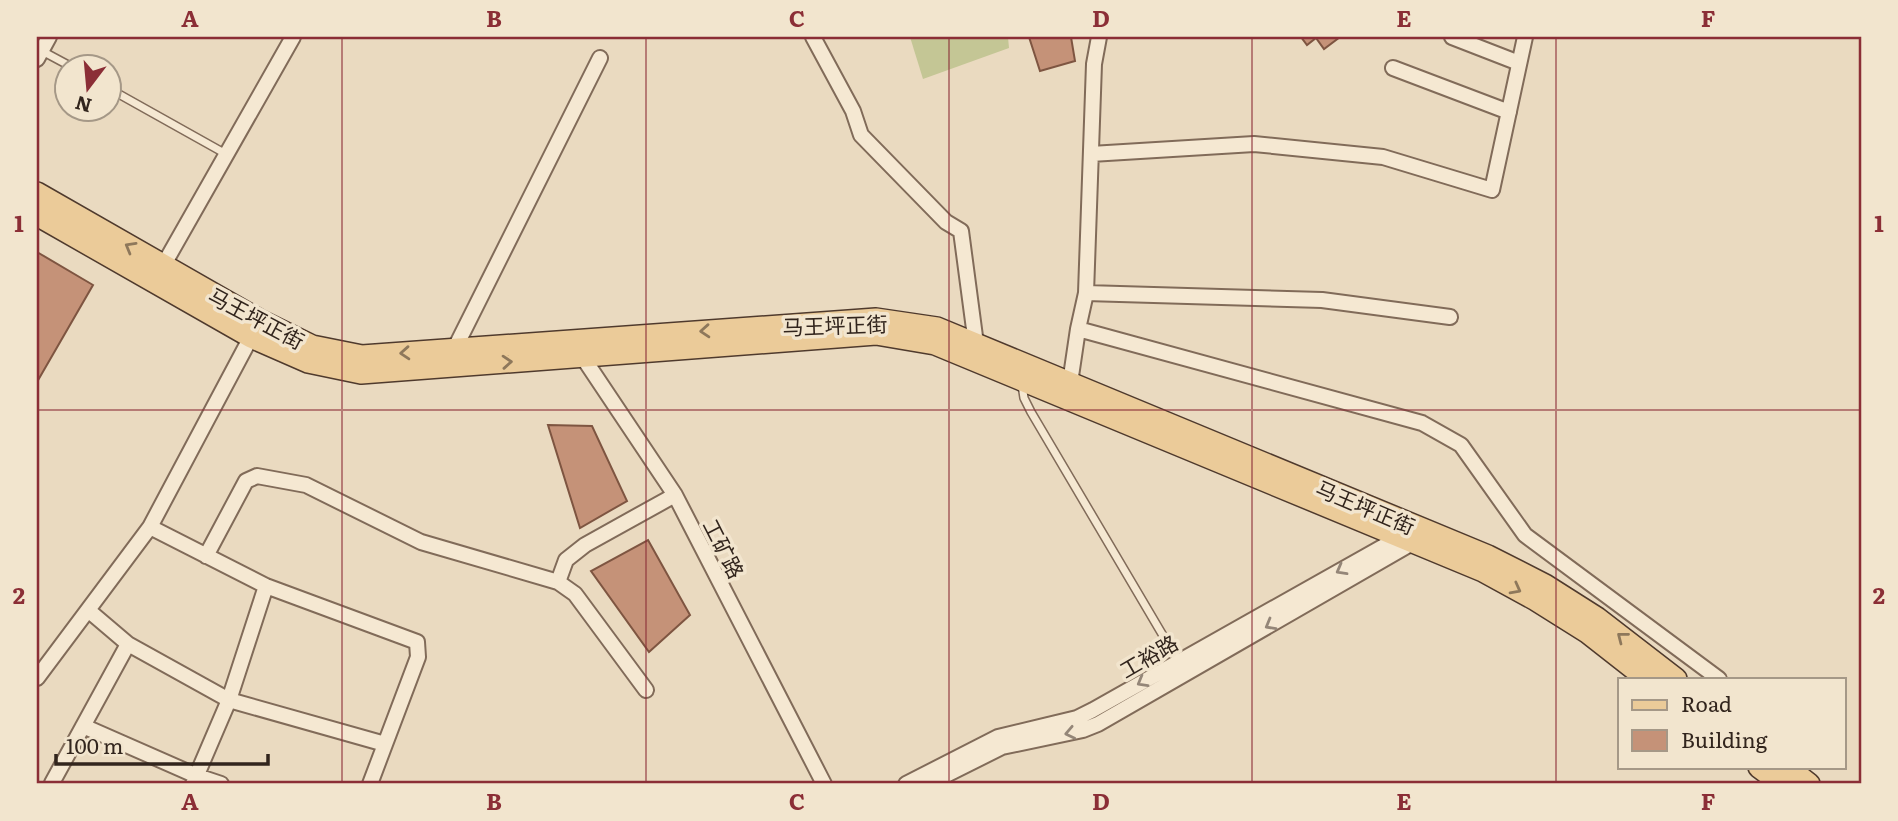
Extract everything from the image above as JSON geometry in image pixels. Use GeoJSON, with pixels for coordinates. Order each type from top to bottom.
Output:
{"type":"FeatureCollection","features":[{"type":"Feature","properties":{"kind":"main road","name":"马王坪正街"},"geometry":{"type":"LineString","coordinates":[[37,193],[259,320],[312,346],[362,356],[876,334],[935,344],[1483,571],[1587,632],[1646,678]]}},
{"type":"Feature","properties":{"kind":"main road","name":"马王坪正街"},"geometry":{"type":"LineString","coordinates":[[37,215],[251,337],[308,362],[360,373],[577,348],[876,319],[937,328],[1488,556],[1545,585],[1597,618],[1675,678]]}},
{"type":"Feature","properties":{"kind":"main road"},"geometry":{"type":"LineString","coordinates":[[1760,768],[1782,784]]}},
{"type":"Feature","properties":{"kind":"main road"},"geometry":{"type":"LineString","coordinates":[[1788,768],[1808,784]]}},
{"type":"Feature","properties":{"kind":"street"},"geometry":{"type":"LineString","coordinates":[[39,55],[50,37]]}},
{"type":"Feature","properties":{"kind":"street"},"geometry":{"type":"LineString","coordinates":[[163,266],[293,37]]}},
{"type":"Feature","properties":{"kind":"street"},"geometry":{"type":"LineString","coordinates":[[813,37],[853,111],[862,135],[946,222],[961,231],[976,344]]}},
{"type":"Feature","properties":{"kind":"street"},"geometry":{"type":"LineString","coordinates":[[1070,383],[1086,293],[1094,64],[1099,37]]}},
{"type":"Feature","properties":{"kind":"street"},"geometry":{"type":"LineString","coordinates":[[1452,37],[1519,63]]}},
{"type":"Feature","properties":{"kind":"street"},"geometry":{"type":"LineString","coordinates":[[1091,154],[1254,144],[1383,157],[1492,190],[1525,37]]}},
{"type":"Feature","properties":{"kind":"street"},"geometry":{"type":"LineString","coordinates":[[454,350],[600,58]]}},
{"type":"Feature","properties":{"kind":"street"},"geometry":{"type":"LineString","coordinates":[[1393,68],[1509,112]]}},
{"type":"Feature","properties":{"kind":"street"},"geometry":{"type":"LineString","coordinates":[[1086,293],[1322,300],[1450,317]]}},
{"type":"Feature","properties":{"kind":"street"},"geometry":{"type":"LineString","coordinates":[[1078,329],[1422,423],[1461,444],[1525,535],[1718,678]]}},
{"type":"Feature","properties":{"kind":"street"},"geometry":{"type":"LineString","coordinates":[[37,678],[150,527],[251,337]]}},
{"type":"Feature","properties":{"kind":"street","name":"工矿路"},"geometry":{"type":"LineString","coordinates":[[577,348],[675,495],[824,784]]}},
{"type":"Feature","properties":{"kind":"street"},"geometry":{"type":"LineString","coordinates":[[206,556],[246,481],[257,476],[306,485],[421,542],[558,582],[575,594],[646,690]]}},
{"type":"Feature","properties":{"kind":"street"},"geometry":{"type":"LineString","coordinates":[[558,582],[566,560],[585,545],[675,495]]}},
{"type":"Feature","properties":{"kind":"street"},"geometry":{"type":"LineString","coordinates":[[150,527],[266,586],[417,642],[418,657],[370,784]]}},
{"type":"Feature","properties":{"kind":"street","name":"工裕路"},"geometry":{"type":"LineString","coordinates":[[906,784],[999,737],[1077,718],[1178,661],[1407,540]]}},
{"type":"Feature","properties":{"kind":"street","name":"工裕路"},"geometry":{"type":"LineString","coordinates":[[929,784],[1002,747],[1083,730],[1098,724],[1407,540]]}},
{"type":"Feature","properties":{"kind":"street"},"geometry":{"type":"LineString","coordinates":[[195,780],[229,700],[266,586]]}},
{"type":"Feature","properties":{"kind":"street"},"geometry":{"type":"LineString","coordinates":[[88,610],[128,644],[229,700],[385,744]]}},
{"type":"Feature","properties":{"kind":"street"},"geometry":{"type":"LineString","coordinates":[[52,783],[128,644]]}},
{"type":"Feature","properties":{"kind":"street"},"geometry":{"type":"LineString","coordinates":[[83,726],[195,780],[221,784]]}},
{"type":"Feature","properties":{"kind":"lane"},"geometry":{"type":"LineString","coordinates":[[122,96],[227,154]]}},
{"type":"Feature","properties":{"kind":"lane"},"geometry":{"type":"LineString","coordinates":[[1021,378],[1024,398],[1031,412],[1178,661]]}},
{"type":"Feature","properties":{"kind":"green space"},"geometry":{"type":"Polygon","coordinates":[[[910,37],[1008,37],[1009,48],[923,79],[910,37]]]}},
{"type":"Feature","properties":{"kind":"building"},"geometry":{"type":"Polygon","coordinates":[[[1029,37],[1071,37],[1075,61],[1040,71],[1029,37]]]}},
{"type":"Feature","properties":{"kind":"building"},"geometry":{"type":"Polygon","coordinates":[[[1301,37],[1340,37],[1324,49],[1316,38],[1307,45],[1301,37]]]}},
{"type":"Feature","properties":{"kind":"building"},"geometry":{"type":"Polygon","coordinates":[[[37,252],[93,285],[37,382],[37,252]]]}},
{"type":"Feature","properties":{"kind":"building"},"geometry":{"type":"Polygon","coordinates":[[[548,425],[592,426],[627,501],[580,528],[548,425]]]}},
{"type":"Feature","properties":{"kind":"building"},"geometry":{"type":"Polygon","coordinates":[[[648,540],[690,615],[649,652],[591,571],[648,540]]]}}]}
